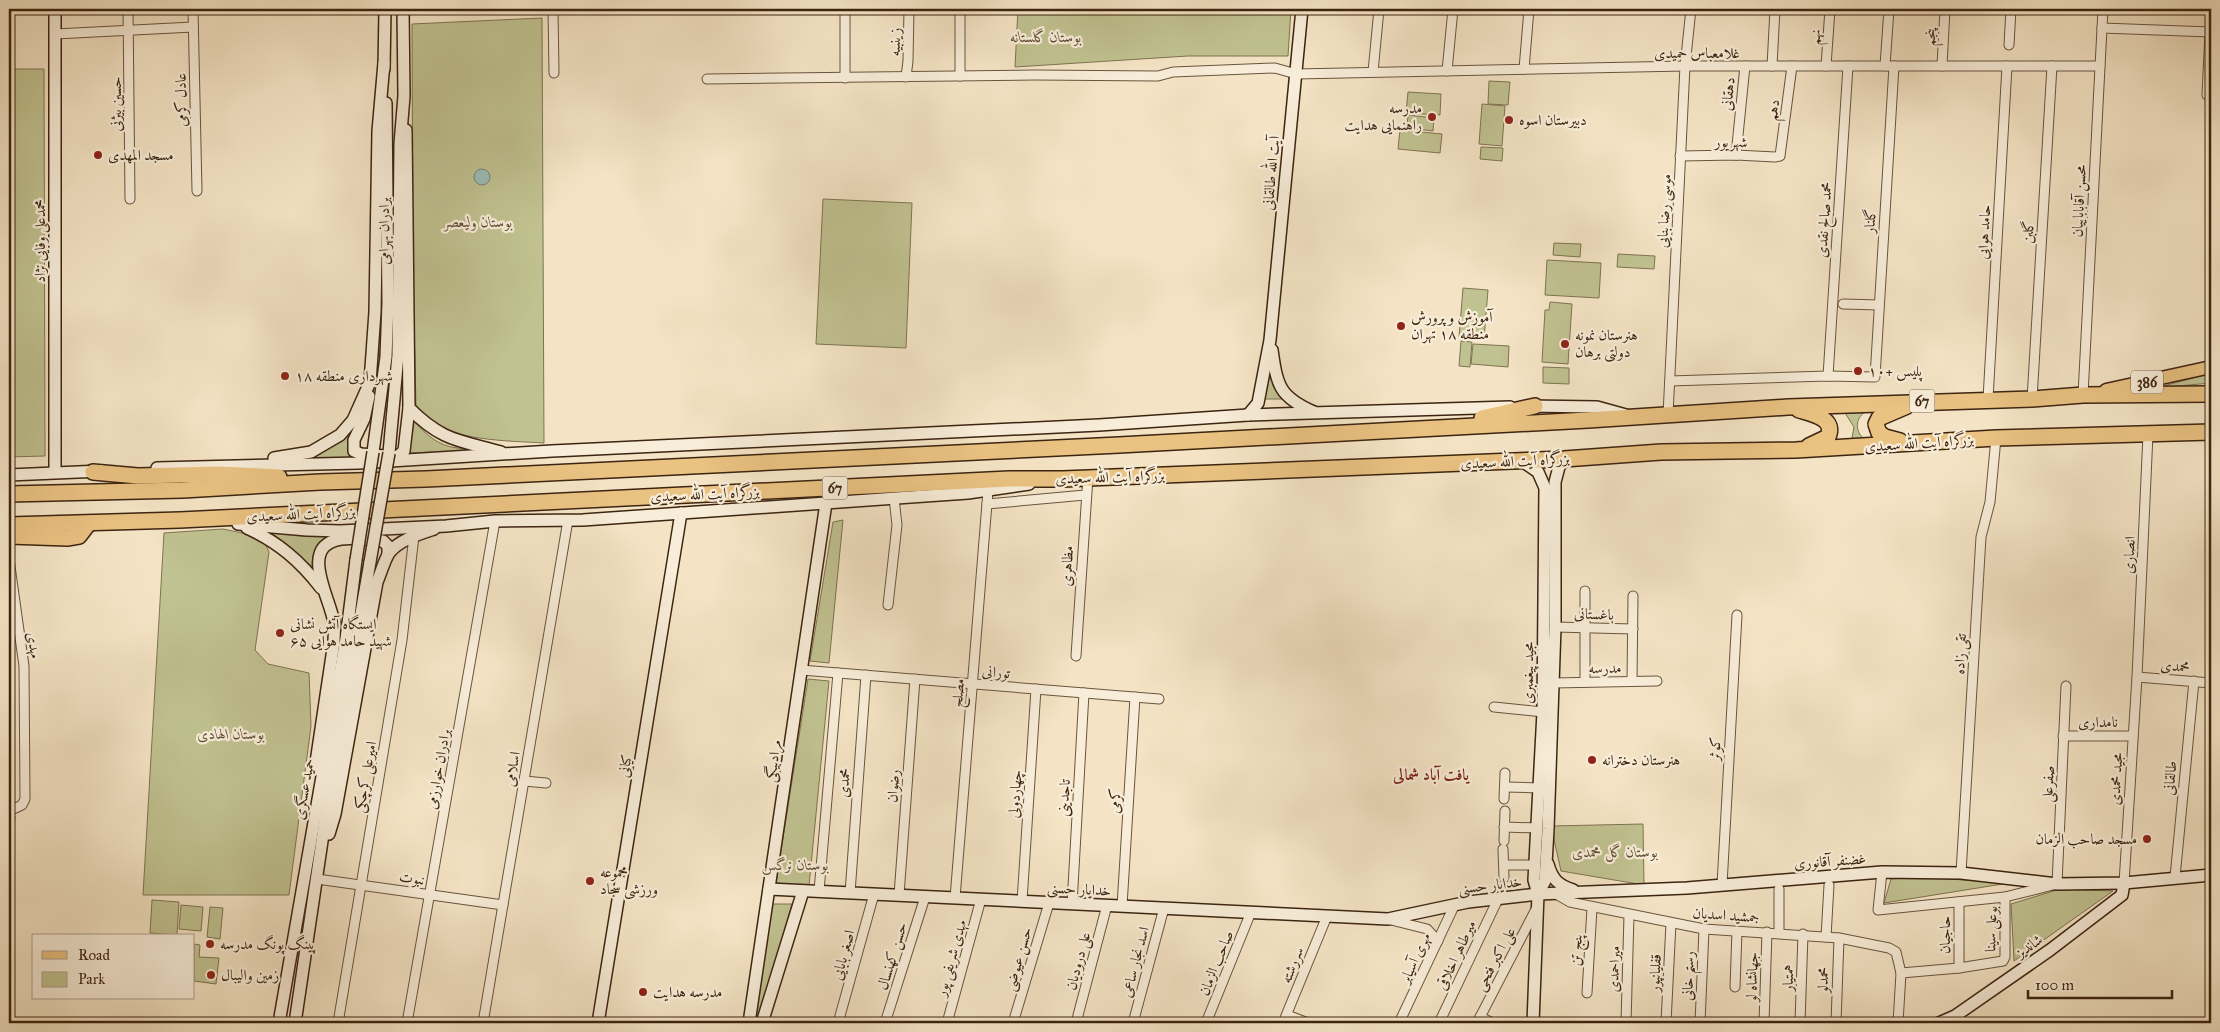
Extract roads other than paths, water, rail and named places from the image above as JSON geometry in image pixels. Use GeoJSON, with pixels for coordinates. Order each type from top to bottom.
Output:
{"type":"FeatureCollection","features":[{"type":"Feature","properties":{"kind":"highway"},"geometry":{"type":"LineString","coordinates":[[2178,394],[2183,388],[2211,388]]}},
{"type":"Feature","properties":{"kind":"highway","name":"بزرگراه آیت الله سعیدی"},"geometry":{"type":"LineString","coordinates":[[9,494],[183,490],[1110,446],[1920,401],[2211,394]]}},
{"type":"Feature","properties":{"kind":"highway"},"geometry":{"type":"LineString","coordinates":[[1916,444],[1885,438],[1879,433],[1876,424],[1879,418],[1920,401]]}},
{"type":"Feature","properties":{"kind":"highway"},"geometry":{"type":"LineString","coordinates":[[1443,427],[1535,406]]}},
{"type":"Feature","properties":{"kind":"highway"},"geometry":{"type":"LineString","coordinates":[[1788,407],[1818,416],[1827,421],[1830,427],[1828,437],[1796,450]]}},
{"type":"Feature","properties":{"kind":"highway","name":"بزرگراه آیت الله سعیدی"},"geometry":{"type":"LineString","coordinates":[[9,525],[180,520],[1009,479],[1063,479],[1522,461],[1661,452],[1796,450],[1996,438],[2211,432]]}},
{"type":"Feature","properties":{"kind":"highway"},"geometry":{"type":"LineString","coordinates":[[93,472],[138,476],[257,474],[320,482]]}},
{"type":"Feature","properties":{"kind":"highway"},"geometry":{"type":"LineString","coordinates":[[9,536],[67,538],[79,536],[89,523]]}},
{"type":"Feature","properties":{"kind":"main road","name":"محمدعلی وفایی نژاد"},"geometry":{"type":"LineString","coordinates":[[55,9],[56,472]]}},
{"type":"Feature","properties":{"kind":"main road","name":"برادران بهرامی"},"geometry":{"type":"LineString","coordinates":[[356,560],[386,357],[388,303],[387,120],[384,63],[385,9]]}},
{"type":"Feature","properties":{"kind":"main road","name":"برادران بهرامی"},"geometry":{"type":"LineString","coordinates":[[370,562],[389,453],[397,373],[400,144],[404,96],[403,9]]}},
{"type":"Feature","properties":{"kind":"main road","name":"آیت الله طالقانی"},"geometry":{"type":"LineString","coordinates":[[1248,415],[1258,403],[1270,340],[1302,9]]}},
{"type":"Feature","properties":{"kind":"main road"},"geometry":{"type":"LineString","coordinates":[[384,63],[378,131],[375,312],[370,382],[364,419],[353,446],[354,450],[358,453],[398,457],[404,451],[409,408],[407,146],[404,96]]}},
{"type":"Feature","properties":{"kind":"main road","name":"آیت الله طالقانی"},"geometry":{"type":"LineString","coordinates":[[1270,340],[1274,369],[1282,391],[1298,405],[1317,413]]}},
{"type":"Feature","properties":{"kind":"main road","name":"386"},"geometry":{"type":"LineString","coordinates":[[2083,396],[2211,367]]}},
{"type":"Feature","properties":{"kind":"main road"},"geometry":{"type":"LineString","coordinates":[[9,475],[223,465],[311,452],[327,445],[340,435],[353,420],[370,382]]}},
{"type":"Feature","properties":{"kind":"main road","name":"بزرگراه آیت الله سعیدی"},"geometry":{"type":"LineString","coordinates":[[223,465],[350,463],[1248,415],[1535,406],[1597,407],[1633,416]]}},
{"type":"Feature","properties":{"kind":"main road"},"geometry":{"type":"LineString","coordinates":[[409,408],[431,429],[444,436],[510,454]]}},
{"type":"Feature","properties":{"kind":"main road"},"geometry":{"type":"LineString","coordinates":[[2188,432],[2211,439]]}},
{"type":"Feature","properties":{"kind":"main road"},"geometry":{"type":"LineString","coordinates":[[1522,461],[1538,472],[1550,487],[1564,459]]}},
{"type":"Feature","properties":{"kind":"main road"},"geometry":{"type":"LineString","coordinates":[[180,520],[340,531],[446,526],[496,520],[568,520],[826,503],[988,491],[1063,479]]}},
{"type":"Feature","properties":{"kind":"main road","name":"مجید پیغمبری"},"geometry":{"type":"LineString","coordinates":[[1533,1023],[1538,894],[1534,880],[1543,712],[1555,627],[1556,506],[1550,487]]}},
{"type":"Feature","properties":{"kind":"main road","name":"مجید پیغمبری"},"geometry":{"type":"LineString","coordinates":[[1538,894],[1545,881],[1546,852],[1550,487]]}},
{"type":"Feature","properties":{"kind":"main road","name":"مرادبیگی"},"geometry":{"type":"LineString","coordinates":[[749,1023],[826,503]]}},
{"type":"Feature","properties":{"kind":"main road","name":"کیانی"},"geometry":{"type":"LineString","coordinates":[[598,1023],[681,513]]}},
{"type":"Feature","properties":{"kind":"main road"},"geometry":{"type":"LineString","coordinates":[[238,524],[276,543],[307,570],[326,595]]}},
{"type":"Feature","properties":{"kind":"main road"},"geometry":{"type":"LineString","coordinates":[[388,554],[414,536],[446,526]]}},
{"type":"Feature","properties":{"kind":"main road"},"geometry":{"type":"LineString","coordinates":[[303,883],[308,811],[334,642],[334,622],[319,578],[318,563],[323,550],[331,542],[347,538],[383,541],[388,546],[388,554],[377,582],[335,814],[317,876]]}},
{"type":"Feature","properties":{"kind":"main road","name":"حمید عسگری"},"geometry":{"type":"LineString","coordinates":[[279,1023],[346,640],[356,560]]}},
{"type":"Feature","properties":{"kind":"main road","name":"حمید عسگری"},"geometry":{"type":"LineString","coordinates":[[295,1023],[317,876],[370,562]]}},
{"type":"Feature","properties":{"kind":"main road"},"geometry":{"type":"LineString","coordinates":[[1546,852],[1552,877],[1560,886],[1579,892]]}},
{"type":"Feature","properties":{"kind":"main road","name":"غضنفر آقانوری"},"geometry":{"type":"LineString","coordinates":[[1538,894],[1722,885],[1882,872],[1961,873],[2057,884],[2124,883],[2211,875]]}},
{"type":"Feature","properties":{"kind":"main road","name":"شاندیز"},"geometry":{"type":"LineString","coordinates":[[1939,1023],[1955,1016],[2058,945],[2122,895],[2124,883]]}},
{"type":"Feature","properties":{"kind":"main road","name":"خدایار حسنی"},"geometry":{"type":"LineString","coordinates":[[769,889],[1388,919],[1455,904],[1538,894]]}},
{"type":"Feature","properties":{"kind":"main road"},"geometry":{"type":"LineString","coordinates":[[762,1023],[803,891]]}},
{"type":"Feature","properties":{"kind":"street","name":"حسین بیژنی"},"geometry":{"type":"LineString","coordinates":[[128,9],[130,199]]}},
{"type":"Feature","properties":{"kind":"street","name":"عادل کرمی"},"geometry":{"type":"LineString","coordinates":[[194,9],[197,191]]}},
{"type":"Feature","properties":{"kind":"street"},"geometry":{"type":"LineString","coordinates":[[553,9],[554,73]]}},
{"type":"Feature","properties":{"kind":"street"},"geometry":{"type":"LineString","coordinates":[[845,9],[845,78]]}},
{"type":"Feature","properties":{"kind":"street","name":"زینبیه"},"geometry":{"type":"LineString","coordinates":[[906,77],[909,9]]}},
{"type":"Feature","properties":{"kind":"street"},"geometry":{"type":"LineString","coordinates":[[960,9],[960,76]]}},
{"type":"Feature","properties":{"kind":"street"},"geometry":{"type":"LineString","coordinates":[[1373,72],[1379,9]]}},
{"type":"Feature","properties":{"kind":"street"},"geometry":{"type":"LineString","coordinates":[[1447,71],[1453,9]]}},
{"type":"Feature","properties":{"kind":"street"},"geometry":{"type":"LineString","coordinates":[[1524,70],[1529,9]]}},
{"type":"Feature","properties":{"kind":"street","name":"موسی رضا بنایی"},"geometry":{"type":"LineString","coordinates":[[1668,415],[1685,66],[1691,9]]}},
{"type":"Feature","properties":{"kind":"street"},"geometry":{"type":"LineString","coordinates":[[1772,66],[1775,9]]}},
{"type":"Feature","properties":{"kind":"street","name":"نهم"},"geometry":{"type":"LineString","coordinates":[[1826,66],[1830,9]]}},
{"type":"Feature","properties":{"kind":"street","name":"گلنار"},"geometry":{"type":"LineString","coordinates":[[1828,376],[1874,377],[1879,305],[1889,66],[1888,9]]}},
{"type":"Feature","properties":{"kind":"street","name":"پنجم"},"geometry":{"type":"LineString","coordinates":[[1942,66],[1945,9]]}},
{"type":"Feature","properties":{"kind":"street"},"geometry":{"type":"LineString","coordinates":[[2008,45],[2011,9]]}},
{"type":"Feature","properties":{"kind":"street","name":"محسن آقاباباییان"},"geometry":{"type":"LineString","coordinates":[[2083,396],[2103,9]]}},
{"type":"Feature","properties":{"kind":"street"},"geometry":{"type":"LineString","coordinates":[[55,34],[193,26]]}},
{"type":"Feature","properties":{"kind":"street"},"geometry":{"type":"LineString","coordinates":[[2102,28],[2211,32],[2207,95]]}},
{"type":"Feature","properties":{"kind":"street","name":"غلامعباس حمیدی"},"geometry":{"type":"LineString","coordinates":[[707,79],[1158,76],[1173,72],[1275,68],[1296,74],[1685,66],[2100,66]]}},
{"type":"Feature","properties":{"kind":"street","name":"دهقانی"},"geometry":{"type":"LineString","coordinates":[[1736,154],[1745,66]]}},
{"type":"Feature","properties":{"kind":"street","name":"دهم"},"geometry":{"type":"LineString","coordinates":[[1780,156],[1792,66]]}},
{"type":"Feature","properties":{"kind":"street","name":"محمد صالح نقدی"},"geometry":{"type":"LineString","coordinates":[[1828,376],[1848,66]]}},
{"type":"Feature","properties":{"kind":"street","name":"حامد هوایی"},"geometry":{"type":"LineString","coordinates":[[1988,399],[2007,66]]}},
{"type":"Feature","properties":{"kind":"street","name":"گلبن"},"geometry":{"type":"LineString","coordinates":[[2032,399],[2052,66]]}},
{"type":"Feature","properties":{"kind":"street","name":"شهریور"},"geometry":{"type":"LineString","coordinates":[[1680,156],[1736,154],[1780,156]]}},
{"type":"Feature","properties":{"kind":"street"},"geometry":{"type":"LineString","coordinates":[[1843,304],[1879,305]]}},
{"type":"Feature","properties":{"kind":"street"},"geometry":{"type":"LineString","coordinates":[[1670,381],[1828,376]]}},
{"type":"Feature","properties":{"kind":"street","name":"انصاری"},"geometry":{"type":"LineString","coordinates":[[2137,677],[2148,434]]}},
{"type":"Feature","properties":{"kind":"street","name":"تقی زاده"},"geometry":{"type":"LineString","coordinates":[[1961,873],[1981,537],[1990,502],[1996,438]]}},
{"type":"Feature","properties":{"kind":"street","name":"مظاهری"},"geometry":{"type":"LineString","coordinates":[[1076,656],[1085,495],[1088,477]]}},
{"type":"Feature","properties":{"kind":"street","name":"مصلح"},"geometry":{"type":"LineString","coordinates":[[956,898],[988,491]]}},
{"type":"Feature","properties":{"kind":"street"},"geometry":{"type":"LineString","coordinates":[[987,504],[1085,495]]}},
{"type":"Feature","properties":{"kind":"street"},"geometry":{"type":"LineString","coordinates":[[888,605],[897,525],[894,498]]}},
{"type":"Feature","properties":{"kind":"street","name":"برادران خوارزمی"},"geometry":{"type":"LineString","coordinates":[[407,1023],[496,520]]}},
{"type":"Feature","properties":{"kind":"street","name":"اسلامی"},"geometry":{"type":"LineString","coordinates":[[483,1023],[568,520]]}},
{"type":"Feature","properties":{"kind":"street","name":"امیرعلی کرچکی"},"geometry":{"type":"LineString","coordinates":[[338,1023],[402,640],[414,536]]}},
{"type":"Feature","properties":{"kind":"street","name":"مهدی"},"geometry":{"type":"LineString","coordinates":[[9,559],[12,612],[24,666],[24,802],[9,811]]}},
{"type":"Feature","properties":{"kind":"street"},"geometry":{"type":"LineString","coordinates":[[1585,682],[1586,591]]}},
{"type":"Feature","properties":{"kind":"street"},"geometry":{"type":"LineString","coordinates":[[1632,681],[1633,596]]}},
{"type":"Feature","properties":{"kind":"street","name":"کوثر"},"geometry":{"type":"LineString","coordinates":[[1722,885],[1737,615]]}},
{"type":"Feature","properties":{"kind":"street","name":"باغستانی"},"geometry":{"type":"LineString","coordinates":[[1555,627],[1633,629]]}},
{"type":"Feature","properties":{"kind":"street","name":"تورانی"},"geometry":{"type":"LineString","coordinates":[[801,670],[1159,699]]}},
{"type":"Feature","properties":{"kind":"street"},"geometry":{"type":"LineString","coordinates":[[819,891],[838,673]]}},
{"type":"Feature","properties":{"kind":"street","name":"محمدی"},"geometry":{"type":"LineString","coordinates":[[850,893],[866,675]]}},
{"type":"Feature","properties":{"kind":"street","name":"محمدی"},"geometry":{"type":"LineString","coordinates":[[2137,677],[2211,683]]}},
{"type":"Feature","properties":{"kind":"street","name":"مجید محمدی"},"geometry":{"type":"LineString","coordinates":[[2124,883],[2137,677]]}},
{"type":"Feature","properties":{"kind":"street","name":"رضوان"},"geometry":{"type":"LineString","coordinates":[[899,895],[915,679]]}},
{"type":"Feature","properties":{"kind":"street","name":"مدرسه"},"geometry":{"type":"LineString","coordinates":[[1548,684],[1657,680]]}},
{"type":"Feature","properties":{"kind":"street","name":"طالقانی"},"geometry":{"type":"LineString","coordinates":[[2175,877],[2194,681]]}},
{"type":"Feature","properties":{"kind":"street","name":"صفرعلی"},"geometry":{"type":"LineString","coordinates":[[2057,884],[2066,686]]}},
{"type":"Feature","properties":{"kind":"street","name":"چهاردولی"},"geometry":{"type":"LineString","coordinates":[[1022,901],[1036,689]]}},
{"type":"Feature","properties":{"kind":"street","name":"تاجدینی"},"geometry":{"type":"LineString","coordinates":[[1072,904],[1084,693]]}},
{"type":"Feature","properties":{"kind":"street","name":"کرمی"},"geometry":{"type":"LineString","coordinates":[[1122,906],[1135,697]]}},
{"type":"Feature","properties":{"kind":"street"},"geometry":{"type":"LineString","coordinates":[[1494,707],[1543,712]]}},
{"type":"Feature","properties":{"kind":"street","name":"نامداری"},"geometry":{"type":"LineString","coordinates":[[2064,736],[2133,736]]}},
{"type":"Feature","properties":{"kind":"street"},"geometry":{"type":"LineString","coordinates":[[1504,799],[1506,787],[1505,773]]}},
{"type":"Feature","properties":{"kind":"street"},"geometry":{"type":"LineString","coordinates":[[524,781],[546,783]]}},
{"type":"Feature","properties":{"kind":"street"},"geometry":{"type":"LineString","coordinates":[[1506,787],[1540,788]]}},
{"type":"Feature","properties":{"kind":"street"},"geometry":{"type":"LineString","coordinates":[[1504,878],[1505,811]]}},
{"type":"Feature","properties":{"kind":"street"},"geometry":{"type":"LineString","coordinates":[[1504,827],[1538,828]]}},
{"type":"Feature","properties":{"kind":"street"},"geometry":{"type":"LineString","coordinates":[[1504,865],[1535,865]]}},
{"type":"Feature","properties":{"kind":"street"},"geometry":{"type":"LineString","coordinates":[[1882,872],[1878,910],[2005,897],[2057,884]]}},
{"type":"Feature","properties":{"kind":"street","name":"نبوت"},"geometry":{"type":"LineString","coordinates":[[317,876],[361,885],[503,905]]}},
{"type":"Feature","properties":{"kind":"street"},"geometry":{"type":"LineString","coordinates":[[1826,937],[1829,885]]}},
{"type":"Feature","properties":{"kind":"street"},"geometry":{"type":"LineString","coordinates":[[1779,889],[1779,932]]}},
{"type":"Feature","properties":{"kind":"street","name":"اصغر بابایی"},"geometry":{"type":"LineString","coordinates":[[838,1023],[874,894]]}},
{"type":"Feature","properties":{"kind":"street","name":"جمشید اسدیان"},"geometry":{"type":"LineString","coordinates":[[1556,894],[1570,902],[1592,908],[1704,929],[1779,932],[1839,938],[1896,952],[1901,973]]}},
{"type":"Feature","properties":{"kind":"street","name":"حسن کهنسال"},"geometry":{"type":"LineString","coordinates":[[885,1023],[925,897]]}},
{"type":"Feature","properties":{"kind":"street","name":"بوعلی سینا"},"geometry":{"type":"LineString","coordinates":[[1958,968],[2002,961],[2005,957],[2005,897]]}},
{"type":"Feature","properties":{"kind":"street","name":"مهدی شریفی پور"},"geometry":{"type":"LineString","coordinates":[[947,1023],[982,899]]}},
{"type":"Feature","properties":{"kind":"street","name":"میرطاهر اخلاقی"},"geometry":{"type":"LineString","coordinates":[[1439,1023],[1498,899]]}},
{"type":"Feature","properties":{"kind":"street","name":"حاجیان"},"geometry":{"type":"LineString","coordinates":[[1958,968],[1959,902]]}},
{"type":"Feature","properties":{"kind":"street","name":"حسن عیوضی"},"geometry":{"type":"LineString","coordinates":[[1013,1023],[1049,903]]}},
{"type":"Feature","properties":{"kind":"street","name":"مهری آسیابر"},"geometry":{"type":"LineString","coordinates":[[1399,1023],[1455,904]]}},
{"type":"Feature","properties":{"kind":"street","name":"علی درودیان"},"geometry":{"type":"LineString","coordinates":[[1076,1023],[1107,905]]}},
{"type":"Feature","properties":{"kind":"street","name":"علی اکبر فتحی"},"geometry":{"type":"LineString","coordinates":[[1478,1020],[1537,907]]}},
{"type":"Feature","properties":{"kind":"street","name":"اسد نجار ساعی"},"geometry":{"type":"LineString","coordinates":[[1133,1023],[1164,908]]}},
{"type":"Feature","properties":{"kind":"street","name":"پنج تن"},"geometry":{"type":"LineString","coordinates":[[1588,993],[1592,908]]}},
{"type":"Feature","properties":{"kind":"street","name":"صاحب الزمان"},"geometry":{"type":"LineString","coordinates":[[1206,1023],[1252,912]]}},
{"type":"Feature","properties":{"kind":"street","name":"میراحمدی"},"geometry":{"type":"LineString","coordinates":[[1626,1023],[1629,915]]}},
{"type":"Feature","properties":{"kind":"street","name":"سررشته"},"geometry":{"type":"LineString","coordinates":[[1285,1019],[1327,916]]}},
{"type":"Feature","properties":{"kind":"street","name":"خدایار حسنی"},"geometry":{"type":"LineString","coordinates":[[1388,919],[1428,928],[1438,942]]}},
{"type":"Feature","properties":{"kind":"street","name":"قفلیانپور"},"geometry":{"type":"LineString","coordinates":[[1666,1023],[1671,923]]}},
{"type":"Feature","properties":{"kind":"street","name":"رستم خانی"},"geometry":{"type":"LineString","coordinates":[[1700,1023],[1704,929]]}},
{"type":"Feature","properties":{"kind":"street"},"geometry":{"type":"LineString","coordinates":[[1735,987],[1737,931]]}},
{"type":"Feature","properties":{"kind":"street","name":"جهانشاه لو"},"geometry":{"type":"LineString","coordinates":[[1764,1023],[1767,932]]}},
{"type":"Feature","properties":{"kind":"street","name":"همتیار"},"geometry":{"type":"LineString","coordinates":[[1800,1023],[1803,934]]}},
{"type":"Feature","properties":{"kind":"street","name":"محمدلو"},"geometry":{"type":"LineString","coordinates":[[1836,1023],[1839,938]]}},
{"type":"Feature","properties":{"kind":"street"},"geometry":{"type":"LineString","coordinates":[[1898,1023],[1901,973],[1958,968]]}},
{"type":"Feature","properties":{"kind":"street"},"geometry":{"type":"LineString","coordinates":[[1285,1019],[1308,1023]]}},
{"type":"Feature","properties":{"kind":"street"},"geometry":{"type":"LineString","coordinates":[[1478,1020],[1493,1023]]}},
{"type":"Feature","properties":{"kind":"water"},"geometry":{"type":"Polygon","coordinates":[[[479,169],[485,169],[490,174],[488,183],[479,185],[474,180],[474,174],[479,169]]]}},
{"type":"Feature","properties":{"kind":"place","name":"مدرسه راهنمایی هدایت"},"geometry":{"type":"Point","coordinates":[1432,117]}},
{"type":"Feature","properties":{"kind":"place","name":"دبیرستان اسوه"},"geometry":{"type":"Point","coordinates":[1509,120]}},
{"type":"Feature","properties":{"kind":"place","name":"مسجد المهدی"},"geometry":{"type":"Point","coordinates":[98,155]}},
{"type":"Feature","properties":{"kind":"place","name":"آموزش و پرورش منطقه ۱۸ تهران"},"geometry":{"type":"Point","coordinates":[1401,326]}},
{"type":"Feature","properties":{"kind":"place","name":"هنرستان نمونه دولتی برهان"},"geometry":{"type":"Point","coordinates":[1565,344]}},
{"type":"Feature","properties":{"kind":"place","name":"پلیس +۱۰"},"geometry":{"type":"Point","coordinates":[1858,371]}},
{"type":"Feature","properties":{"kind":"place","name":"شهرداری منطقه ۱۸"},"geometry":{"type":"Point","coordinates":[285,376]}},
{"type":"Feature","properties":{"kind":"place","name":"ایستگاه آتش نشانی ۶۵ شهید حامد هوایی"},"geometry":{"type":"Point","coordinates":[280,633]}},
{"type":"Feature","properties":{"kind":"place","name":"هنرستان دخترانه"},"geometry":{"type":"Point","coordinates":[1592,760]}},
{"type":"Feature","properties":{"kind":"place","name":"مسجد صاحب الزمان"},"geometry":{"type":"Point","coordinates":[2147,839]}},
{"type":"Feature","properties":{"kind":"place","name":"مجموعه ورزشی سجاد"},"geometry":{"type":"Point","coordinates":[590,881]}},
{"type":"Feature","properties":{"kind":"place","name":"پینگ پونگ مدرسه"},"geometry":{"type":"Point","coordinates":[210,944]}},
{"type":"Feature","properties":{"kind":"place","name":"زمین والیبال"},"geometry":{"type":"Point","coordinates":[211,975]}},
{"type":"Feature","properties":{"kind":"place","name":"مدرسه هدایت"},"geometry":{"type":"Point","coordinates":[643,992]}},
{"type":"Feature","properties":{"kind":"district","name":"یافت آباد شمالی"},"geometry":{"type":"Point","coordinates":[1431,774]}},
{"type":"Feature","properties":{"kind":"park label","name":"بوستان گلستانه"},"geometry":{"type":"Point","coordinates":[1046,37]}},
{"type":"Feature","properties":{"kind":"park label","name":"بوستان ولیعصر"},"geometry":{"type":"Point","coordinates":[478,222]}},
{"type":"Feature","properties":{"kind":"park label","name":"بوستان الهادی"},"geometry":{"type":"Point","coordinates":[231,734]}},
{"type":"Feature","properties":{"kind":"park label","name":"بوستان گل محمدی"},"geometry":{"type":"Point","coordinates":[1615,852]}},
{"type":"Feature","properties":{"kind":"park label","name":"بوستان نرگس"},"geometry":{"type":"Point","coordinates":[795,865]}}]}
